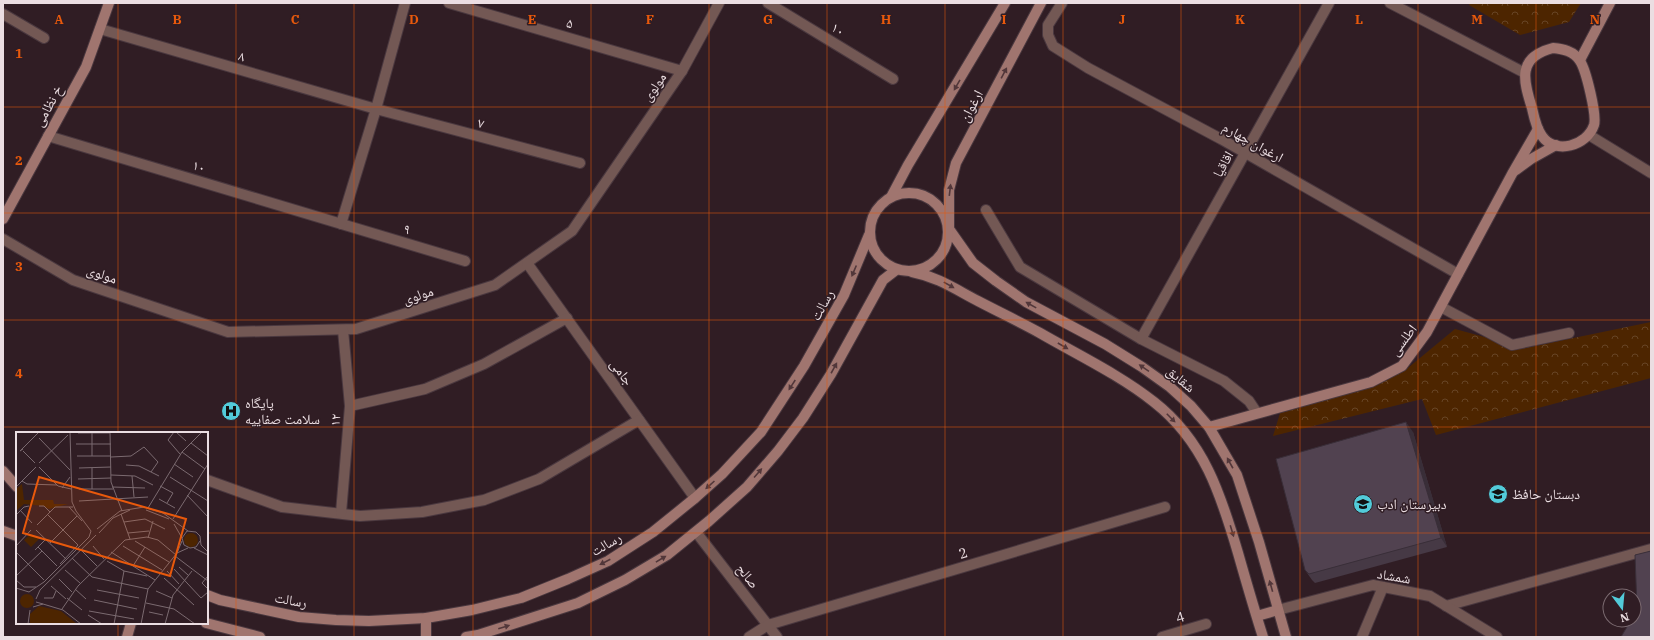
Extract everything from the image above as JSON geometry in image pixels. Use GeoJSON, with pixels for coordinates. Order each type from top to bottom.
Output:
{"type":"FeatureCollection","features":[{"type":"Feature","properties":{"kind":"main road","name":"خ نظامی"},"geometry":{"type":"LineString","coordinates":[[3,219],[86,67],[109,3]]}},
{"type":"Feature","properties":{"kind":"main road","name":"ارغوان"},"geometry":{"type":"LineString","coordinates":[[949,229],[949,190],[956,163],[1041,3]]}},
{"type":"Feature","properties":{"kind":"main road"},"geometry":{"type":"LineString","coordinates":[[1580,60],[1610,3]]}},
{"type":"Feature","properties":{"kind":"main road","name":"ارغوان"},"geometry":{"type":"LineString","coordinates":[[891,197],[908,164],[1003,4]]}},
{"type":"Feature","properties":{"kind":"main road"},"geometry":{"type":"LineString","coordinates":[[1553,48],[1563,49],[1572,53],[1580,60],[1595,116],[1594,126],[1581,142],[1571,146],[1556,145],[1542,138],[1538,129],[1524,83],[1525,73],[1528,64],[1535,56],[1543,51],[1553,48]]}},
{"type":"Feature","properties":{"kind":"main road","name":"اطلسی"},"geometry":{"type":"LineString","coordinates":[[1209,427],[1371,382],[1402,366],[1427,332],[1512,174],[1538,129]]}},
{"type":"Feature","properties":{"kind":"main road"},"geometry":{"type":"LineString","coordinates":[[1512,174],[1531,159],[1556,145]]}},
{"type":"Feature","properties":{"kind":"main road"},"geometry":{"type":"LineString","coordinates":[[912,272],[927,267],[940,258],[947,245],[949,229],[944,214],[934,202],[922,194],[906,193],[891,197],[878,207],[872,218],[869,235],[874,250],[883,263],[896,270],[929,275],[1023,323],[1129,384],[1155,402],[1174,420],[1207,464],[1216,484],[1225,508],[1262,637]]}},
{"type":"Feature","properties":{"kind":"main road","name":"شقایق"},"geometry":{"type":"LineString","coordinates":[[949,229],[973,263],[996,281],[1026,302],[1104,344],[1142,367],[1170,387],[1191,406],[1209,427],[1237,475],[1257,536],[1286,637]]}},
{"type":"Feature","properties":{"kind":"main road","name":"رسالت"},"geometry":{"type":"LineString","coordinates":[[208,596],[299,617],[342,620],[426,618],[472,610],[521,598],[568,580],[608,561],[653,532],[695,498],[722,474],[761,432],[804,366],[844,295],[869,235]]}},
{"type":"Feature","properties":{"kind":"main road"},"geometry":{"type":"LineString","coordinates":[[466,637],[485,633],[578,604],[625,580],[667,555],[696,532],[747,487],[778,451],[803,418],[831,374],[883,280],[896,270]]}},
{"type":"Feature","properties":{"kind":"main road"},"geometry":{"type":"LineString","coordinates":[[3,471],[16,486]]}},
{"type":"Feature","properties":{"kind":"main road"},"geometry":{"type":"LineString","coordinates":[[3,531],[16,536]]}},
{"type":"Feature","properties":{"kind":"main road"},"geometry":{"type":"LineString","coordinates":[[1257,616],[1278,610]]}},
{"type":"Feature","properties":{"kind":"main road"},"geometry":{"type":"LineString","coordinates":[[426,618],[426,637]]}},
{"type":"Feature","properties":{"kind":"main road"},"geometry":{"type":"LineString","coordinates":[[127,637],[131,624]]}},
{"type":"Feature","properties":{"kind":"main road"},"geometry":{"type":"LineString","coordinates":[[208,624],[260,637]]}},
{"type":"Feature","properties":{"kind":"street"},"geometry":{"type":"LineString","coordinates":[[341,224],[376,109],[405,3]]}},
{"type":"Feature","properties":{"kind":"street","name":"۵"},"geometry":{"type":"LineString","coordinates":[[449,3],[682,71]]}},
{"type":"Feature","properties":{"kind":"street","name":"مولوی"},"geometry":{"type":"LineString","coordinates":[[3,239],[73,280],[228,332],[356,329],[495,285],[572,231],[682,71],[719,3]]}},
{"type":"Feature","properties":{"kind":"street","name":"۱۰"},"geometry":{"type":"LineString","coordinates":[[768,3],[893,79]]}},
{"type":"Feature","properties":{"kind":"street","name":"ارغوان چهارم"},"geometry":{"type":"LineString","coordinates":[[1062,3],[1048,26],[1048,35],[1053,46],[1088,68],[1246,153],[1458,274]]}},
{"type":"Feature","properties":{"kind":"street","name":"اقاقیا"},"geometry":{"type":"LineString","coordinates":[[1141,339],[1329,3]]}},
{"type":"Feature","properties":{"kind":"street"},"geometry":{"type":"LineString","coordinates":[[1396,5],[1525,73]]}},
{"type":"Feature","properties":{"kind":"street"},"geometry":{"type":"LineString","coordinates":[[3,14],[44,38]]}},
{"type":"Feature","properties":{"kind":"street","name":"۸"},"geometry":{"type":"LineString","coordinates":[[100,30],[376,109]]}},
{"type":"Feature","properties":{"kind":"street","name":"۷"},"geometry":{"type":"LineString","coordinates":[[376,109],[580,163]]}},
{"type":"Feature","properties":{"kind":"street"},"geometry":{"type":"LineString","coordinates":[[1588,135],[1651,173]]}},
{"type":"Feature","properties":{"kind":"street","name":"۱۰"},"geometry":{"type":"LineString","coordinates":[[48,136],[341,224]]}},
{"type":"Feature","properties":{"kind":"street"},"geometry":{"type":"LineString","coordinates":[[986,210],[1020,267],[1141,339],[1224,381],[1249,401],[1257,414]]}},
{"type":"Feature","properties":{"kind":"street","name":"۹"},"geometry":{"type":"LineString","coordinates":[[341,224],[465,261]]}},
{"type":"Feature","properties":{"kind":"street","name":"جامی"},"geometry":{"type":"LineString","coordinates":[[527,263],[695,498]]}},
{"type":"Feature","properties":{"kind":"street"},"geometry":{"type":"LineString","coordinates":[[1441,307],[1512,345],[1569,334]]}},
{"type":"Feature","properties":{"kind":"street"},"geometry":{"type":"LineString","coordinates":[[350,406],[425,389],[484,364],[567,318]]}},
{"type":"Feature","properties":{"kind":"street","name":"۱۲"},"geometry":{"type":"LineString","coordinates":[[341,513],[350,406],[343,330]]}},
{"type":"Feature","properties":{"kind":"street"},"geometry":{"type":"LineString","coordinates":[[208,480],[282,507],[360,516],[422,512],[484,500],[539,479],[639,420]]}},
{"type":"Feature","properties":{"kind":"street","name":"2"},"geometry":{"type":"LineString","coordinates":[[749,637],[768,625],[1165,507]]}},
{"type":"Feature","properties":{"kind":"street","name":"صالح"},"geometry":{"type":"LineString","coordinates":[[696,532],[777,637]]}},
{"type":"Feature","properties":{"kind":"street"},"geometry":{"type":"LineString","coordinates":[[1446,606],[1651,549]]}},
{"type":"Feature","properties":{"kind":"street","name":"شمشاد"},"geometry":{"type":"LineString","coordinates":[[1278,610],[1373,585],[1430,596],[1497,637]]}},
{"type":"Feature","properties":{"kind":"street"},"geometry":{"type":"LineString","coordinates":[[1362,637],[1383,587]]}},
{"type":"Feature","properties":{"kind":"street","name":"4"},"geometry":{"type":"LineString","coordinates":[[1162,637],[1206,624]]}},
{"type":"Feature","properties":{"kind":"green space"},"geometry":{"type":"Polygon","coordinates":[[[1470,3],[1581,3],[1569,22],[1520,35],[1469,5],[1470,3]]]}},
{"type":"Feature","properties":{"kind":"green space"},"geometry":{"type":"Polygon","coordinates":[[[1651,322],[1651,378],[1436,435],[1422,399],[1273,436],[1281,410],[1403,372],[1455,329],[1525,348],[1651,322]]]}},
{"type":"Feature","properties":{"kind":"building"},"geometry":{"type":"Polygon","coordinates":[[[1406,422],[1441,538],[1309,574],[1305,570],[1276,459],[1406,422]]]}},
{"type":"Feature","properties":{"kind":"building"},"geometry":{"type":"Polygon","coordinates":[[[1651,551],[1651,637],[1621,637],[1626,628],[1642,628],[1642,588],[1636,588],[1635,555],[1651,551]]]}},
{"type":"Feature","properties":{"kind":"place","name":"پایگاه سلامت صفاییه"},"geometry":{"type":"Point","coordinates":[231,411]}},
{"type":"Feature","properties":{"kind":"place","name":"دبستان حافظ"},"geometry":{"type":"Point","coordinates":[1498,494]}},
{"type":"Feature","properties":{"kind":"place","name":"دبیرستان ادب"},"geometry":{"type":"Point","coordinates":[1363,504]}}]}
